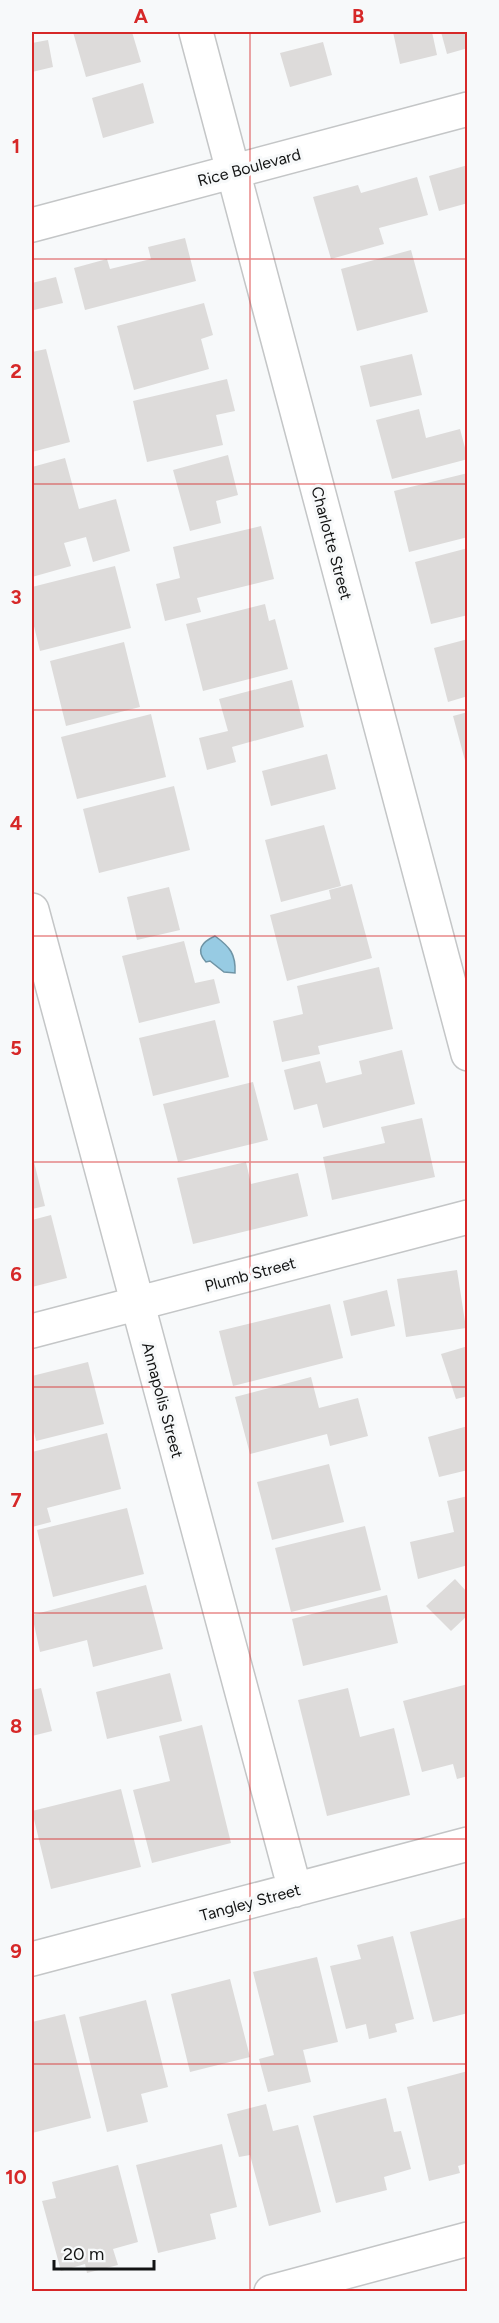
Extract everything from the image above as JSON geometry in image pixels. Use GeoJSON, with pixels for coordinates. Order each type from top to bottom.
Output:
{"type":"FeatureCollection","features":[{"type":"Feature","properties":{"kind":"street","name":"Charlotte Street"},"geometry":{"type":"LineString","coordinates":[[196,32],[468,1054]]}},
{"type":"Feature","properties":{"kind":"street","name":"Rice Boulevard"},"geometry":{"type":"LineString","coordinates":[[32,225],[468,110]]}},
{"type":"Feature","properties":{"kind":"street","name":"Annapolis Street"},"geometry":{"type":"LineString","coordinates":[[32,910],[295,1890]]}},
{"type":"Feature","properties":{"kind":"street","name":"Plumb Street"},"geometry":{"type":"LineString","coordinates":[[32,1331],[468,1217]]}},
{"type":"Feature","properties":{"kind":"street","name":"Tangley Street"},"geometry":{"type":"LineString","coordinates":[[32,1959],[468,1844]]}},
{"type":"Feature","properties":{"kind":"street"},"geometry":{"type":"LineString","coordinates":[[271,2292],[468,2239]]}},
{"type":"Feature","properties":{"kind":"water"},"geometry":{"type":"Polygon","coordinates":[[[215,936],[231,952],[235,973],[224,972],[203,958],[202,947],[215,936]]]}},
{"type":"Feature","properties":{"kind":"building"},"geometry":{"type":"Polygon","coordinates":[[[73,32],[132,32],[141,62],[86,77],[73,32]]]}},
{"type":"Feature","properties":{"kind":"building"},"geometry":{"type":"Polygon","coordinates":[[[393,32],[432,32],[437,55],[400,64],[393,32]]]}},
{"type":"Feature","properties":{"kind":"building"},"geometry":{"type":"Polygon","coordinates":[[[441,32],[468,32],[468,48],[447,54],[441,32]]]}},
{"type":"Feature","properties":{"kind":"building"},"geometry":{"type":"Polygon","coordinates":[[[48,40],[53,67],[32,72],[32,43],[48,40]]]}},
{"type":"Feature","properties":{"kind":"building"},"geometry":{"type":"Polygon","coordinates":[[[323,42],[332,75],[290,87],[280,53],[323,42]]]}},
{"type":"Feature","properties":{"kind":"building"},"geometry":{"type":"Polygon","coordinates":[[[143,83],[154,123],[103,138],[92,98],[143,83]]]}},
{"type":"Feature","properties":{"kind":"building"},"geometry":{"type":"Polygon","coordinates":[[[468,165],[468,203],[439,211],[429,176],[468,165]]]}},
{"type":"Feature","properties":{"kind":"building"},"geometry":{"type":"Polygon","coordinates":[[[417,177],[428,215],[379,228],[384,244],[331,259],[313,197],[358,185],[361,193],[417,177]]]}},
{"type":"Feature","properties":{"kind":"building"},"geometry":{"type":"Polygon","coordinates":[[[185,238],[196,281],[85,310],[74,268],[107,259],[110,269],[151,259],[148,247],[185,238]]]}},
{"type":"Feature","properties":{"kind":"building"},"geometry":{"type":"Polygon","coordinates":[[[411,250],[428,312],[357,331],[341,269],[411,250]]]}},
{"type":"Feature","properties":{"kind":"building"},"geometry":{"type":"Polygon","coordinates":[[[56,277],[63,303],[34,310],[32,283],[56,277]]]}},
{"type":"Feature","properties":{"kind":"building"},"geometry":{"type":"Polygon","coordinates":[[[204,303],[213,335],[201,339],[209,369],[134,390],[117,326],[204,303]]]}},
{"type":"Feature","properties":{"kind":"building"},"geometry":{"type":"Polygon","coordinates":[[[46,349],[70,442],[32,452],[32,352],[46,349]]]}},
{"type":"Feature","properties":{"kind":"building"},"geometry":{"type":"Polygon","coordinates":[[[412,354],[422,395],[370,407],[360,366],[412,354]]]}},
{"type":"Feature","properties":{"kind":"building"},"geometry":{"type":"Polygon","coordinates":[[[227,379],[235,411],[216,415],[223,445],[147,462],[133,401],[227,379]]]}},
{"type":"Feature","properties":{"kind":"building"},"geometry":{"type":"Polygon","coordinates":[[[419,409],[426,438],[460,429],[468,459],[392,479],[376,420],[419,409]]]}},
{"type":"Feature","properties":{"kind":"building"},"geometry":{"type":"Polygon","coordinates":[[[228,455],[238,495],[216,501],[221,523],[190,531],[173,470],[228,455]]]}},
{"type":"Feature","properties":{"kind":"building"},"geometry":{"type":"Polygon","coordinates":[[[65,458],[79,509],[116,499],[130,551],[93,562],[86,537],[64,543],[71,566],[32,577],[32,467],[65,458]]]}},
{"type":"Feature","properties":{"kind":"building"},"geometry":{"type":"Polygon","coordinates":[[[468,473],[468,537],[409,552],[394,491],[468,473]]]}},
{"type":"Feature","properties":{"kind":"building"},"geometry":{"type":"Polygon","coordinates":[[[261,526],[274,579],[197,598],[201,612],[165,621],[156,584],[180,578],[173,547],[261,526]]]}},
{"type":"Feature","properties":{"kind":"building"},"geometry":{"type":"Polygon","coordinates":[[[468,548],[468,615],[431,624],[415,562],[468,548]]]}},
{"type":"Feature","properties":{"kind":"building"},"geometry":{"type":"Polygon","coordinates":[[[115,566],[131,628],[40,651],[32,618],[32,587],[115,566]]]}},
{"type":"Feature","properties":{"kind":"building"},"geometry":{"type":"Polygon","coordinates":[[[265,604],[269,621],[275,619],[288,669],[203,691],[186,624],[265,604]]]}},
{"type":"Feature","properties":{"kind":"building"},"geometry":{"type":"Polygon","coordinates":[[[468,639],[468,696],[448,702],[434,648],[468,639]]]}},
{"type":"Feature","properties":{"kind":"building"},"geometry":{"type":"Polygon","coordinates":[[[124,642],[140,707],[66,726],[50,661],[124,642]]]}},
{"type":"Feature","properties":{"kind":"building"},"geometry":{"type":"Polygon","coordinates":[[[292,680],[304,727],[232,747],[236,762],[207,770],[199,738],[228,731],[219,699],[292,680]]]}},
{"type":"Feature","properties":{"kind":"building"},"geometry":{"type":"Polygon","coordinates":[[[468,712],[468,768],[467,768],[453,716],[468,712]]]}},
{"type":"Feature","properties":{"kind":"building"},"geometry":{"type":"Polygon","coordinates":[[[151,714],[166,777],[77,799],[61,737],[151,714]]]}},
{"type":"Feature","properties":{"kind":"building"},"geometry":{"type":"Polygon","coordinates":[[[327,754],[336,789],[271,806],[262,771],[327,754]]]}},
{"type":"Feature","properties":{"kind":"building"},"geometry":{"type":"Polygon","coordinates":[[[174,786],[190,850],[99,873],[83,809],[174,786]]]}},
{"type":"Feature","properties":{"kind":"building"},"geometry":{"type":"Polygon","coordinates":[[[324,825],[341,886],[281,902],[265,840],[324,825]]]}},
{"type":"Feature","properties":{"kind":"building"},"geometry":{"type":"Polygon","coordinates":[[[352,884],[372,958],[287,981],[270,915],[331,899],[329,890],[352,884]]]}},
{"type":"Feature","properties":{"kind":"building"},"geometry":{"type":"Polygon","coordinates":[[[169,887],[180,930],[137,940],[127,897],[169,887]]]}},
{"type":"Feature","properties":{"kind":"building"},"geometry":{"type":"Polygon","coordinates":[[[184,941],[195,983],[214,979],[220,1003],[139,1023],[122,956],[184,941]]]}},
{"type":"Feature","properties":{"kind":"building"},"geometry":{"type":"Polygon","coordinates":[[[379,967],[393,1029],[318,1046],[320,1054],[282,1062],[273,1021],[303,1014],[297,986],[379,967]]]}},
{"type":"Feature","properties":{"kind":"building"},"geometry":{"type":"Polygon","coordinates":[[[215,1020],[229,1077],[153,1096],[139,1038],[215,1020]]]}},
{"type":"Feature","properties":{"kind":"building"},"geometry":{"type":"Polygon","coordinates":[[[402,1050],[415,1104],[323,1128],[317,1104],[294,1110],[284,1070],[320,1061],[326,1083],[362,1074],[359,1061],[402,1050]]]}},
{"type":"Feature","properties":{"kind":"building"},"geometry":{"type":"Polygon","coordinates":[[[253,1082],[268,1140],[178,1162],[163,1104],[253,1082]]]}},
{"type":"Feature","properties":{"kind":"building"},"geometry":{"type":"Polygon","coordinates":[[[422,1118],[435,1177],[332,1200],[323,1157],[385,1143],[381,1127],[422,1118]]]}},
{"type":"Feature","properties":{"kind":"building"},"geometry":{"type":"Polygon","coordinates":[[[32,1154],[45,1206],[32,1209],[32,1154]]]}},
{"type":"Feature","properties":{"kind":"building"},"geometry":{"type":"Polygon","coordinates":[[[246,1162],[251,1184],[298,1173],[308,1216],[193,1244],[177,1178],[246,1162]]]}},
{"type":"Feature","properties":{"kind":"building"},"geometry":{"type":"Polygon","coordinates":[[[51,1215],[67,1278],[32,1287],[32,1220],[51,1215]]]}},
{"type":"Feature","properties":{"kind":"building"},"geometry":{"type":"Polygon","coordinates":[[[457,1270],[466,1328],[406,1337],[397,1279],[457,1270]]]}},
{"type":"Feature","properties":{"kind":"building"},"geometry":{"type":"Polygon","coordinates":[[[387,1290],[395,1326],[351,1336],[343,1301],[387,1290]]]}},
{"type":"Feature","properties":{"kind":"building"},"geometry":{"type":"Polygon","coordinates":[[[330,1304],[343,1358],[233,1386],[219,1331],[330,1304]]]}},
{"type":"Feature","properties":{"kind":"building"},"geometry":{"type":"Polygon","coordinates":[[[468,1346],[468,1396],[456,1399],[441,1354],[468,1346]]]}},
{"type":"Feature","properties":{"kind":"building"},"geometry":{"type":"Polygon","coordinates":[[[88,1362],[104,1424],[36,1441],[32,1423],[32,1376],[88,1362]]]}},
{"type":"Feature","properties":{"kind":"building"},"geometry":{"type":"Polygon","coordinates":[[[311,1377],[319,1408],[358,1398],[368,1436],[330,1446],[327,1434],[250,1454],[235,1397],[311,1377]]]}},
{"type":"Feature","properties":{"kind":"building"},"geometry":{"type":"Polygon","coordinates":[[[468,1426],[468,1470],[439,1477],[428,1437],[468,1426]]]}},
{"type":"Feature","properties":{"kind":"building"},"geometry":{"type":"Polygon","coordinates":[[[107,1433],[121,1489],[47,1508],[51,1522],[32,1527],[32,1452],[107,1433]]]}},
{"type":"Feature","properties":{"kind":"building"},"geometry":{"type":"Polygon","coordinates":[[[329,1464],[344,1522],[272,1540],[257,1482],[329,1464]]]}},
{"type":"Feature","properties":{"kind":"building"},"geometry":{"type":"Polygon","coordinates":[[[468,1496],[468,1565],[418,1579],[410,1542],[454,1532],[447,1501],[468,1496]]]}},
{"type":"Feature","properties":{"kind":"building"},"geometry":{"type":"Polygon","coordinates":[[[127,1508],[144,1574],[53,1597],[37,1530],[127,1508]]]}},
{"type":"Feature","properties":{"kind":"building"},"geometry":{"type":"Polygon","coordinates":[[[365,1526],[381,1590],[291,1612],[275,1548],[365,1526]]]}},
{"type":"Feature","properties":{"kind":"building"},"geometry":{"type":"Polygon","coordinates":[[[455,1579],[468,1593],[468,1615],[451,1631],[426,1606],[455,1579]]]}},
{"type":"Feature","properties":{"kind":"building"},"geometry":{"type":"Polygon","coordinates":[[[146,1585],[163,1649],[93,1667],[87,1640],[40,1652],[32,1615],[146,1585]]]}},
{"type":"Feature","properties":{"kind":"building"},"geometry":{"type":"Polygon","coordinates":[[[387,1595],[398,1643],[303,1666],[292,1619],[387,1595]]]}},
{"type":"Feature","properties":{"kind":"building"},"geometry":{"type":"Polygon","coordinates":[[[170,1673],[182,1721],[107,1739],[96,1692],[170,1673]]]}},
{"type":"Feature","properties":{"kind":"building"},"geometry":{"type":"Polygon","coordinates":[[[468,1684],[468,1776],[457,1779],[453,1764],[422,1772],[403,1701],[468,1684]]]}},
{"type":"Feature","properties":{"kind":"building"},"geometry":{"type":"Polygon","coordinates":[[[41,1688],[52,1731],[32,1736],[32,1690],[41,1688]]]}},
{"type":"Feature","properties":{"kind":"building"},"geometry":{"type":"Polygon","coordinates":[[[348,1688],[360,1737],[394,1728],[410,1795],[327,1816],[298,1700],[348,1688]]]}},
{"type":"Feature","properties":{"kind":"building"},"geometry":{"type":"Polygon","coordinates":[[[202,1725],[231,1843],[152,1863],[133,1790],[170,1781],[159,1736],[202,1725]]]}},
{"type":"Feature","properties":{"kind":"building"},"geometry":{"type":"Polygon","coordinates":[[[121,1789],[141,1867],[51,1889],[32,1811],[121,1789]]]}},
{"type":"Feature","properties":{"kind":"building"},"geometry":{"type":"Polygon","coordinates":[[[468,1917],[468,2013],[433,2022],[410,1932],[468,1917]]]}},
{"type":"Feature","properties":{"kind":"building"},"geometry":{"type":"Polygon","coordinates":[[[393,1936],[414,2019],[395,2024],[397,2032],[369,2039],[366,2024],[346,2029],[330,1966],[361,1959],[357,1945],[393,1936]]]}},
{"type":"Feature","properties":{"kind":"building"},"geometry":{"type":"Polygon","coordinates":[[[317,1957],[338,2042],[303,2050],[311,2082],[268,2092],[259,2059],[274,2055],[253,1972],[317,1957]]]}},
{"type":"Feature","properties":{"kind":"building"},"geometry":{"type":"Polygon","coordinates":[[[230,1979],[250,2057],[190,2072],[171,1994],[230,1979]]]}},
{"type":"Feature","properties":{"kind":"building"},"geometry":{"type":"Polygon","coordinates":[[[146,2000],[168,2087],[141,2094],[148,2122],[107,2132],[79,2017],[146,2000]]]}},
{"type":"Feature","properties":{"kind":"building"},"geometry":{"type":"Polygon","coordinates":[[[65,2014],[91,2118],[32,2133],[32,2022],[65,2014]]]}},
{"type":"Feature","properties":{"kind":"building"},"geometry":{"type":"Polygon","coordinates":[[[468,2071],[468,2163],[458,2166],[460,2173],[429,2181],[407,2087],[468,2071]]]}},
{"type":"Feature","properties":{"kind":"building"},"geometry":{"type":"Polygon","coordinates":[[[386,2098],[394,2132],[401,2131],[411,2169],[384,2177],[387,2190],[336,2203],[313,2116],[386,2098]]]}},
{"type":"Feature","properties":{"kind":"building"},"geometry":{"type":"Polygon","coordinates":[[[266,2104],[273,2131],[298,2125],[321,2212],[269,2226],[250,2155],[239,2157],[227,2114],[266,2104]]]}},
{"type":"Feature","properties":{"kind":"building"},"geometry":{"type":"Polygon","coordinates":[[[222,2144],[237,2207],[210,2214],[216,2239],[158,2253],[136,2165],[222,2144]]]}},
{"type":"Feature","properties":{"kind":"building"},"geometry":{"type":"Polygon","coordinates":[[[118,2165],[138,2242],[113,2249],[118,2265],[87,2273],[85,2264],[61,2271],[42,2201],[56,2198],[52,2182],[118,2165]]]}}]}
